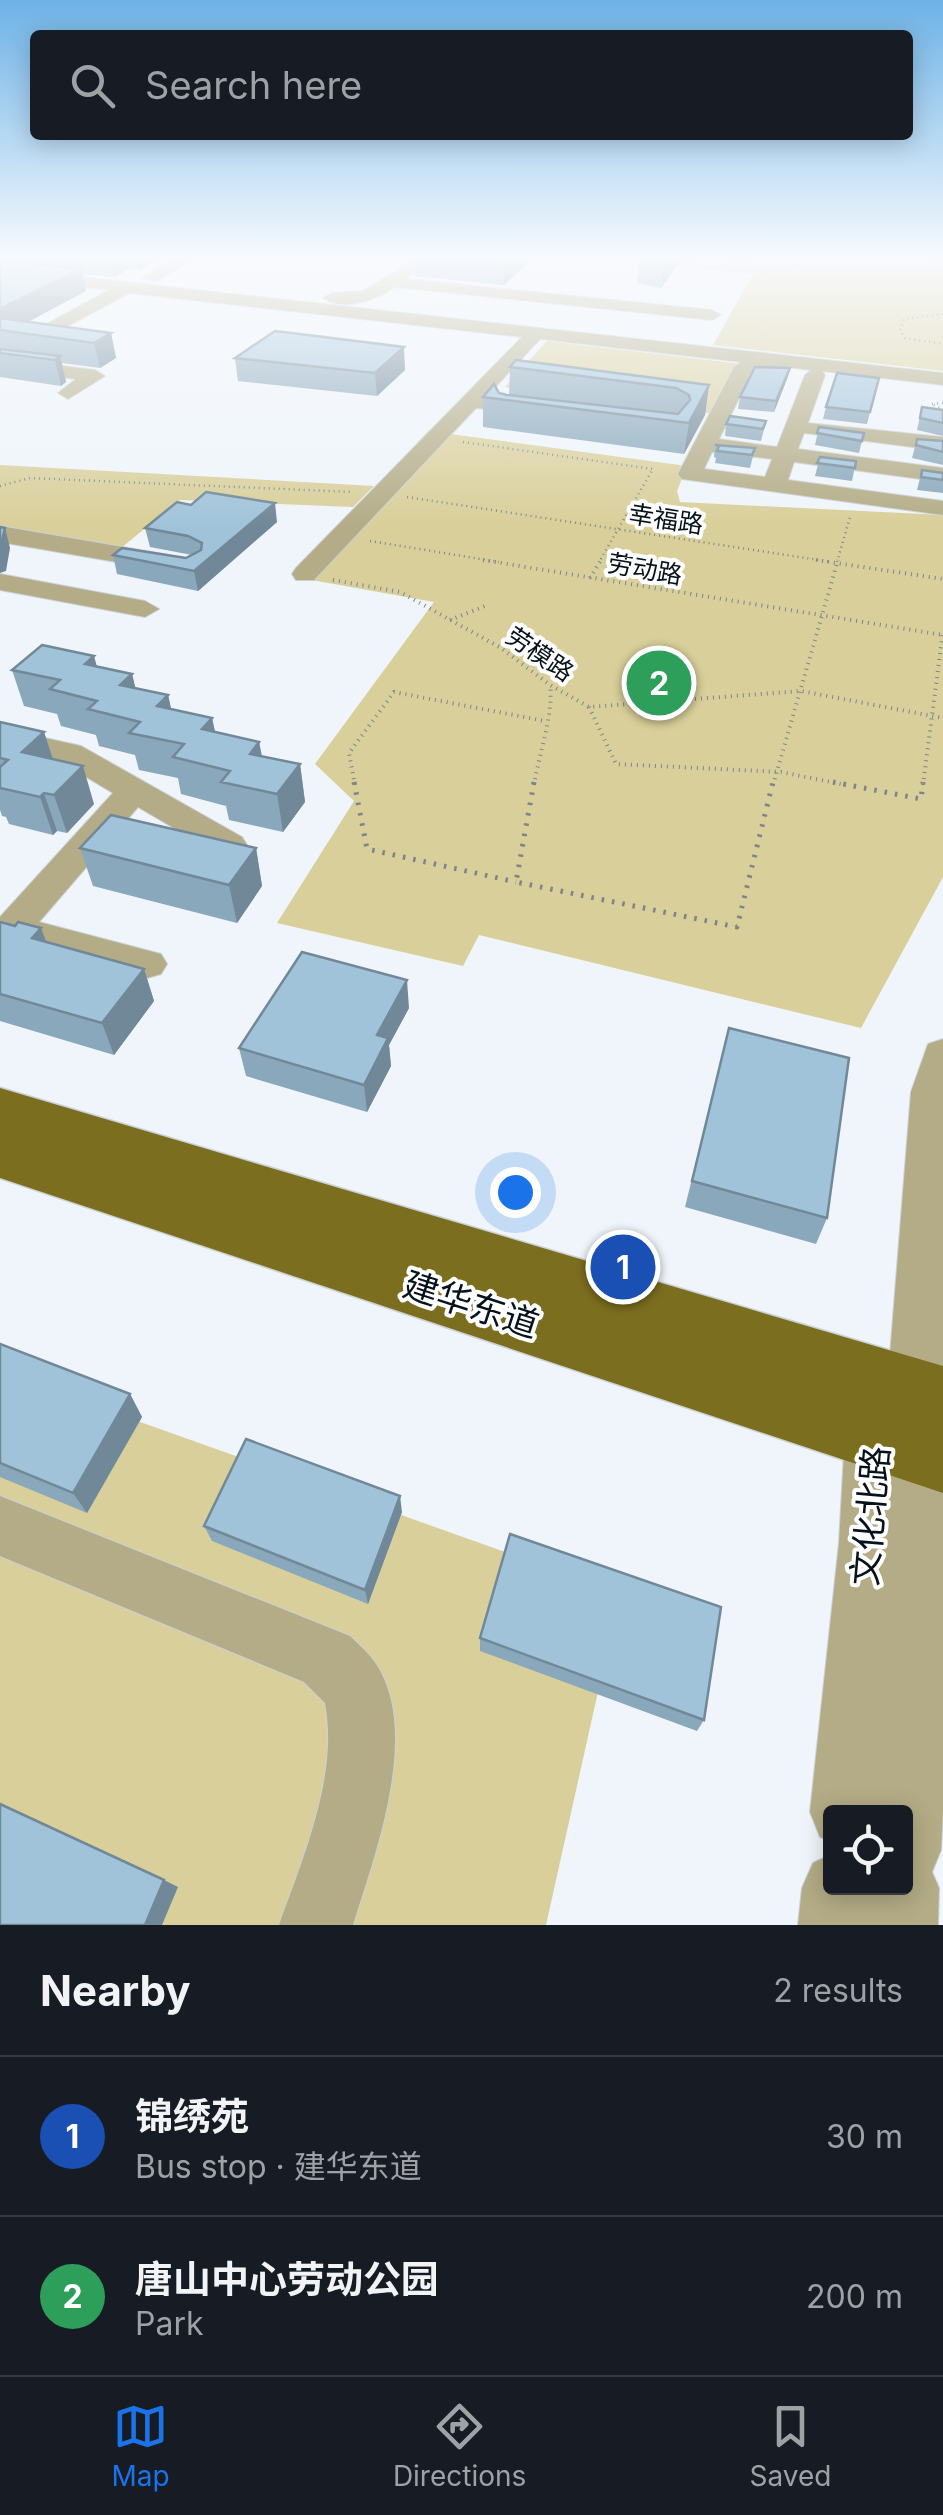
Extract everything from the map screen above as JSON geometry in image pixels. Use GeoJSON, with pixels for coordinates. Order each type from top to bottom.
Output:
{"type":"FeatureCollection","features":[{"type":"Feature","properties":{"kind":"main road","name":"建华东道"},"geometry":{"type":"LineString","coordinates":[[0,1112],[921,1428]]}},
{"type":"Feature","properties":{"kind":"main road","name":"建华东道"},"geometry":{"type":"LineString","coordinates":[[0,1152],[921,1428]]}},
{"type":"Feature","properties":{"kind":"street"},"geometry":{"type":"LineString","coordinates":[[306,574],[524,346]]}},
{"type":"Feature","properties":{"kind":"street"},"geometry":{"type":"LineString","coordinates":[[652,346],[943,378]]}},
{"type":"Feature","properties":{"kind":"street"},"geometry":{"type":"LineString","coordinates":[[0,364],[95,376],[68,393]]}},
{"type":"Feature","properties":{"kind":"street"},"geometry":{"type":"LineString","coordinates":[[943,389],[904,398],[816,375],[744,366],[741,392],[728,418],[705,444],[690,474],[943,508]]}},
{"type":"Feature","properties":{"kind":"street"},"geometry":{"type":"LineString","coordinates":[[0,382],[25,367]]}},
{"type":"Feature","properties":{"kind":"street"},"geometry":{"type":"LineString","coordinates":[[774,485],[785,455],[785,424],[806,400],[816,375]]}},
{"type":"Feature","properties":{"kind":"street"},"geometry":{"type":"LineString","coordinates":[[880,500],[904,398]]}},
{"type":"Feature","properties":{"kind":"street"},"geometry":{"type":"LineString","coordinates":[[472,400],[557,417]]}},
{"type":"Feature","properties":{"kind":"street"},"geometry":{"type":"LineString","coordinates":[[785,424],[943,444]]}},
{"type":"Feature","properties":{"kind":"street"},"geometry":{"type":"LineString","coordinates":[[705,444],[943,475]]}},
{"type":"Feature","properties":{"kind":"street"},"geometry":{"type":"LineString","coordinates":[[0,534],[190,566]]}},
{"type":"Feature","properties":{"kind":"street"},"geometry":{"type":"LineString","coordinates":[[42,590],[93,550]]}},
{"type":"Feature","properties":{"kind":"street"},"geometry":{"type":"LineString","coordinates":[[0,582],[145,609]]}},
{"type":"Feature","properties":{"kind":"street"},"geometry":{"type":"LineString","coordinates":[[0,738],[69,753],[229,845],[221,856],[132,833]]}},
{"type":"Feature","properties":{"kind":"street"},"geometry":{"type":"LineString","coordinates":[[132,833],[133,791]]}},
{"type":"Feature","properties":{"kind":"street"},"geometry":{"type":"LineString","coordinates":[[6,930],[132,833]]}},
{"type":"Feature","properties":{"kind":"street"},"geometry":{"type":"LineString","coordinates":[[6,930],[147,964]]}},
{"type":"Feature","properties":{"kind":"street","name":"文化北路"},"geometry":{"type":"LineString","coordinates":[[908,1805],[933,1092],[943,1056]]}},
{"type":"Feature","properties":{"kind":"street","name":"文化北路"},"geometry":{"type":"LineString","coordinates":[[846,1805],[870,1543],[921,1428]]}},
{"type":"Feature","properties":{"kind":"street"},"geometry":{"type":"LineString","coordinates":[[0,1526],[327,1658],[356,1691],[360,1738],[343,1847],[316,1925]]}},
{"type":"Feature","properties":{"kind":"street"},"geometry":{"type":"LineString","coordinates":[[835,1925],[837,1895]]}},
{"type":"Feature","properties":{"kind":"street"},"geometry":{"type":"LineString","coordinates":[[902,1925],[904,1895]]}},
{"type":"Feature","properties":{"kind":"path"},"geometry":{"type":"LineString","coordinates":[[464,442],[653,469],[590,578]]}},
{"type":"Feature","properties":{"kind":"path","name":"幸福路"},"geometry":{"type":"LineString","coordinates":[[0,486],[30,478],[383,493],[943,579]]}},
{"type":"Feature","properties":{"kind":"path"},"geometry":{"type":"LineString","coordinates":[[545,721],[394,692],[349,753],[366,849],[737,927],[776,772],[851,513]]}},
{"type":"Feature","properties":{"kind":"path","name":"劳动路"},"geometry":{"type":"LineString","coordinates":[[342,536],[943,634]]}},
{"type":"Feature","properties":{"kind":"path","name":"劳模路"},"geometry":{"type":"LineString","coordinates":[[306,574],[400,592],[501,648],[589,707],[799,692],[943,718]]}},
{"type":"Feature","properties":{"kind":"path"},"geometry":{"type":"LineString","coordinates":[[450,620],[484,606]]}},
{"type":"Feature","properties":{"kind":"path"},"geometry":{"type":"LineString","coordinates":[[589,707],[616,764],[776,772],[921,799],[943,634]]}},
{"type":"Feature","properties":{"kind":"path"},"geometry":{"type":"LineString","coordinates":[[516,882],[545,721],[553,706],[550,684]]}},
{"type":"Feature","properties":{"kind":"shaded area"},"geometry":{"type":"Polygon","coordinates":[[[543,346],[588,346],[742,364],[715,414],[505,387],[543,346]]]}},
{"type":"Feature","properties":{"kind":"shaded area"},"geometry":{"type":"Polygon","coordinates":[[[720,346],[943,346],[943,371],[720,346]]]}},
{"type":"Feature","properties":{"kind":"shaded area"},"geometry":{"type":"Polygon","coordinates":[[[428,431],[687,466],[677,491],[680,502],[943,515],[943,877],[861,1028],[479,935],[463,966],[277,923],[354,801],[315,764],[434,602],[295,577],[428,431]]]}},
{"type":"Feature","properties":{"kind":"shaded area"},"geometry":{"type":"Polygon","coordinates":[[[0,465],[374,486],[353,507],[180,500],[121,548],[0,528],[0,465]]]}},
{"type":"Feature","properties":{"kind":"shaded area"},"geometry":{"type":"Polygon","coordinates":[[[0,1372],[620,1593],[546,1925],[0,1925],[0,1372]]]}},
{"type":"Feature","properties":{"kind":"building"},"geometry":{"type":"Polygon","coordinates":[[[253,346],[404,347],[375,373],[235,358],[253,346]]]}},
{"type":"Feature","properties":{"kind":"building"},"geometry":{"type":"Polygon","coordinates":[[[0,349],[60,356],[55,360],[0,353],[0,349]]]}},
{"type":"Feature","properties":{"kind":"building"},"geometry":{"type":"Polygon","coordinates":[[[516,360],[709,385],[689,423],[483,397],[494,384],[499,393],[507,395],[678,414],[690,400],[689,395],[676,388],[510,367],[516,360]]]}},
{"type":"Feature","properties":{"kind":"building"},"geometry":{"type":"Polygon","coordinates":[[[755,367],[790,368],[776,401],[740,397],[755,367]]]}},
{"type":"Feature","properties":{"kind":"building"},"geometry":{"type":"Polygon","coordinates":[[[837,373],[879,378],[870,412],[826,407],[837,373]]]}},
{"type":"Feature","properties":{"kind":"building"},"geometry":{"type":"Polygon","coordinates":[[[922,407],[943,410],[943,423],[920,418],[922,407]]]}},
{"type":"Feature","properties":{"kind":"building"},"geometry":{"type":"Polygon","coordinates":[[[730,416],[766,421],[763,429],[726,424],[730,416]]]}},
{"type":"Feature","properties":{"kind":"building"},"geometry":{"type":"Polygon","coordinates":[[[819,427],[864,433],[862,441],[817,433],[819,427]]]}},
{"type":"Feature","properties":{"kind":"building"},"geometry":{"type":"Polygon","coordinates":[[[917,439],[943,441],[943,452],[916,445],[917,439]]]}},
{"type":"Feature","properties":{"kind":"building"},"geometry":{"type":"Polygon","coordinates":[[[715,445],[755,448],[752,455],[717,451],[719,446],[715,445]]]}},
{"type":"Feature","properties":{"kind":"building"},"geometry":{"type":"Polygon","coordinates":[[[820,457],[856,461],[855,468],[817,463],[820,457]]]}},
{"type":"Feature","properties":{"kind":"building"},"geometry":{"type":"Polygon","coordinates":[[[922,470],[943,473],[943,480],[921,477],[922,470]]]}},
{"type":"Feature","properties":{"kind":"building"},"geometry":{"type":"Polygon","coordinates":[[[206,492],[275,503],[194,571],[113,555],[122,548],[186,558],[201,550],[202,543],[188,536],[145,528],[177,502],[191,505],[206,492]]]}},
{"type":"Feature","properties":{"kind":"building"},"geometry":{"type":"Polygon","coordinates":[[[42,645],[94,656],[85,664],[132,674],[120,685],[168,695],[157,706],[212,718],[202,729],[259,742],[250,754],[300,764],[277,794],[221,782],[230,771],[173,757],[184,744],[129,733],[140,722],[88,709],[97,701],[50,689],[60,680],[12,670],[42,645]]]}},
{"type":"Feature","properties":{"kind":"building"},"geometry":{"type":"Polygon","coordinates":[[[0,722],[44,732],[22,752],[83,766],[54,795],[44,793],[40,797],[0,788],[0,767],[8,760],[0,758],[0,722]]]}},
{"type":"Feature","properties":{"kind":"building"},"geometry":{"type":"Polygon","coordinates":[[[111,815],[256,848],[229,885],[80,848],[111,815]]]}},
{"type":"Feature","properties":{"kind":"building"},"geometry":{"type":"Polygon","coordinates":[[[0,922],[41,928],[32,938],[144,969],[102,1023],[0,994],[0,922]]]}},
{"type":"Feature","properties":{"kind":"building"},"geometry":{"type":"Polygon","coordinates":[[[302,952],[407,980],[377,1035],[388,1038],[364,1085],[239,1048],[302,952]]]}},
{"type":"Feature","properties":{"kind":"building"},"geometry":{"type":"Polygon","coordinates":[[[729,1028],[849,1058],[827,1218],[692,1181],[729,1028]]]}},
{"type":"Feature","properties":{"kind":"building"},"geometry":{"type":"Polygon","coordinates":[[[0,1344],[130,1394],[73,1493],[0,1463],[0,1344]]]}},
{"type":"Feature","properties":{"kind":"building"},"geometry":{"type":"Polygon","coordinates":[[[246,1439],[400,1496],[365,1590],[204,1526],[246,1439]]]}},
{"type":"Feature","properties":{"kind":"building"},"geometry":{"type":"Polygon","coordinates":[[[510,1534],[721,1607],[704,1720],[480,1638],[510,1534]]]}},
{"type":"Feature","properties":{"kind":"building"},"geometry":{"type":"Polygon","coordinates":[[[0,1804],[164,1880],[145,1925],[0,1925],[0,1804]]]}},
{"type":"Feature","properties":{"kind":"place","name":"唐山中心劳动公园"},"geometry":{"type":"Point","coordinates":[659,683]}},
{"type":"Feature","properties":{"kind":"place","name":"锦绣苑"},"geometry":{"type":"Point","coordinates":[623,1267]}}]}
